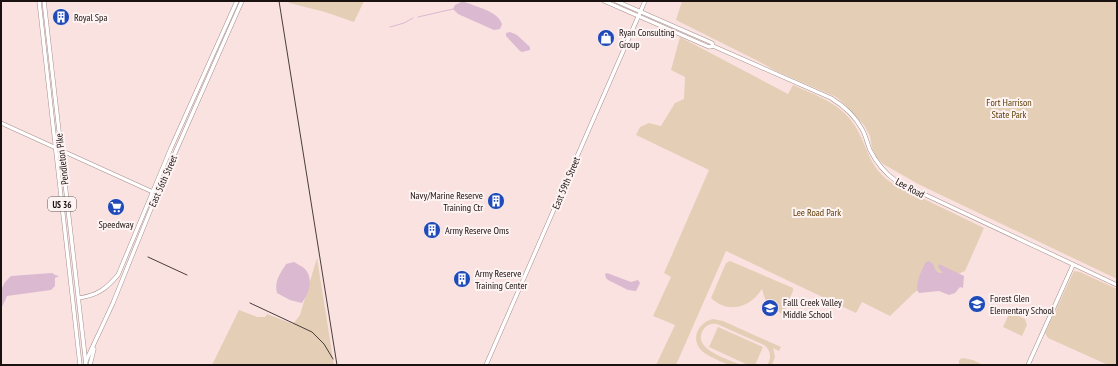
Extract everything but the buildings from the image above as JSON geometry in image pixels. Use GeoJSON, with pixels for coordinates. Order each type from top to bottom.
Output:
{"type":"FeatureCollection","features":[{"type":"Feature","properties":{"kind":"main road","name":"Pendleton Pike"},"geometry":{"type":"LineString","coordinates":[[39,1],[80,365]]}},
{"type":"Feature","properties":{"kind":"main road","name":"Pendleton Pike"},"geometry":{"type":"LineString","coordinates":[[44,1],[86,363]]}},
{"type":"Feature","properties":{"kind":"main road","name":"East 56th Street"},"geometry":{"type":"LineString","coordinates":[[78,298],[98,293],[108,287],[118,275],[152,192],[237,1]]}},
{"type":"Feature","properties":{"kind":"main road","name":"East 56th Street"},"geometry":{"type":"LineString","coordinates":[[86,363],[157,194],[242,1]]}},
{"type":"Feature","properties":{"kind":"main road","name":"Lee Road"},"geometry":{"type":"LineString","coordinates":[[604,1],[709,47],[713,46]]}},
{"type":"Feature","properties":{"kind":"main road","name":"Lee Road"},"geometry":{"type":"LineString","coordinates":[[616,1],[712,43],[713,46],[826,96],[840,104],[851,114],[860,126],[870,150],[879,165],[888,175],[901,184],[1117,285]]}},
{"type":"Feature","properties":{"kind":"main road","name":"East 59th Street"},"geometry":{"type":"LineString","coordinates":[[486,365],[645,1]]}},
{"type":"Feature","properties":{"kind":"main road"},"geometry":{"type":"LineString","coordinates":[[1,124],[157,194]]}},
{"type":"Feature","properties":{"kind":"main road"},"geometry":{"type":"LineString","coordinates":[[1028,365],[1073,265]]}},
{"type":"Feature","properties":{"kind":"main road"},"geometry":{"type":"LineString","coordinates":[[90,365],[96,341]]}},
{"type":"Feature","properties":{"kind":"main road"},"geometry":{"type":"LineString","coordinates":[[77,365],[80,358]]}},
{"type":"Feature","properties":{"kind":"green space"},"geometry":{"type":"Polygon","coordinates":[[[288,1],[364,1],[354,22],[325,12],[289,3],[288,1]]]}},
{"type":"Feature","properties":{"kind":"green space","name":"Fort Harrison State Park"},"geometry":{"type":"Polygon","coordinates":[[[682,1],[1117,1],[1117,279],[920,185],[883,164],[877,158],[872,148],[870,136],[864,125],[836,97],[776,71],[676,20],[682,1]]]}},
{"type":"Feature","properties":{"kind":"green space","name":"Lee Road Park"},"geometry":{"type":"Polygon","coordinates":[[[680,37],[788,94],[793,85],[824,99],[841,110],[849,117],[855,126],[872,161],[885,178],[901,188],[984,228],[965,271],[915,292],[890,316],[862,302],[856,313],[726,251],[676,365],[656,365],[675,325],[653,316],[671,277],[664,273],[709,170],[636,135],[640,127],[649,123],[661,126],[675,103],[684,99],[685,77],[671,70],[680,37]]]}},
{"type":"Feature","properties":{"kind":"green space"},"geometry":{"type":"Polygon","coordinates":[[[317,258],[334,365],[212,365],[239,310],[257,317],[265,317],[267,314],[293,324],[300,315],[317,258]]]}},
{"type":"Feature","properties":{"kind":"green space"},"geometry":{"type":"Polygon","coordinates":[[[730,261],[793,288],[783,314],[774,310],[769,305],[762,289],[751,301],[738,307],[724,306],[711,298],[726,263],[730,261]]]}},
{"type":"Feature","properties":{"kind":"green space"},"geometry":{"type":"Polygon","coordinates":[[[1074,271],[1080,272],[1117,289],[1117,365],[1108,365],[1048,338],[1045,333],[1074,271]]]}},
{"type":"Feature","properties":{"kind":"green space"},"geometry":{"type":"Polygon","coordinates":[[[1010,312],[1025,319],[1027,325],[1022,336],[1003,327],[1010,312]]]}},
{"type":"Feature","properties":{"kind":"green space"},"geometry":{"type":"Polygon","coordinates":[[[713,319],[723,321],[781,347],[779,351],[773,348],[775,357],[772,365],[767,365],[770,360],[770,354],[764,345],[717,324],[708,325],[703,330],[701,338],[703,344],[707,349],[721,357],[741,365],[728,364],[703,352],[696,341],[696,336],[700,327],[704,323],[713,319]]]}},
{"type":"Feature","properties":{"kind":"green space"},"geometry":{"type":"Polygon","coordinates":[[[718,327],[763,347],[755,365],[748,365],[709,347],[718,327]]]}},
{"type":"Feature","properties":{"kind":"green space"},"geometry":{"type":"Polygon","coordinates":[[[963,358],[973,360],[983,365],[959,365],[960,359],[963,358]]]}},
{"type":"Feature","properties":{"kind":"shaded area"},"geometry":{"type":"Polygon","coordinates":[[[465,2],[480,8],[496,16],[502,24],[500,29],[494,30],[458,14],[453,9],[455,5],[465,2]]]}},
{"type":"Feature","properties":{"kind":"shaded area"},"geometry":{"type":"Polygon","coordinates":[[[510,32],[517,35],[530,47],[530,50],[520,51],[506,36],[506,33],[510,32]]]}},
{"type":"Feature","properties":{"kind":"shaded area"},"geometry":{"type":"Polygon","coordinates":[[[929,261],[939,273],[943,273],[938,267],[939,264],[964,276],[963,288],[960,287],[955,293],[949,295],[939,291],[919,293],[917,286],[919,277],[926,262],[929,261]]]}},
{"type":"Feature","properties":{"kind":"shaded area"},"geometry":{"type":"Polygon","coordinates":[[[294,262],[305,269],[308,273],[310,282],[307,295],[302,303],[290,300],[277,293],[276,289],[277,281],[286,264],[294,262]]]}},
{"type":"Feature","properties":{"kind":"shaded area"},"geometry":{"type":"Polygon","coordinates":[[[52,273],[59,276],[55,278],[55,286],[51,290],[7,296],[1,309],[1,290],[5,282],[11,276],[52,273]]]}},
{"type":"Feature","properties":{"kind":"shaded area"},"geometry":{"type":"Polygon","coordinates":[[[607,273],[631,282],[638,280],[640,283],[636,291],[628,290],[608,280],[605,274],[607,273]]]}},
{"type":"Feature","properties":{"kind":"waterway"},"geometry":{"type":"LineString","coordinates":[[418,17],[453,9]]}},
{"type":"Feature","properties":{"kind":"waterway"},"geometry":{"type":"LineString","coordinates":[[390,27],[404,23],[413,18]]}},
{"type":"Feature","properties":{"kind":"railway"},"geometry":{"type":"LineString","coordinates":[[279,1],[337,365]]}},
{"type":"Feature","properties":{"kind":"railway"},"geometry":{"type":"LineString","coordinates":[[148,257],[187,275]]}},
{"type":"Feature","properties":{"kind":"railway"},"geometry":{"type":"LineString","coordinates":[[250,303],[312,332],[324,344],[333,359]]}},
{"type":"Feature","properties":{"kind":"place","name":"Royal Spa"},"geometry":{"type":"Point","coordinates":[61,17]}},
{"type":"Feature","properties":{"kind":"place","name":"Ryan Consulting Group"},"geometry":{"type":"Point","coordinates":[606,38]}},
{"type":"Feature","properties":{"kind":"place","name":"Navy/Marine Reserve Training Ctr"},"geometry":{"type":"Point","coordinates":[496,201]}},
{"type":"Feature","properties":{"kind":"place","name":"Speedway"},"geometry":{"type":"Point","coordinates":[116,207]}},
{"type":"Feature","properties":{"kind":"place","name":"Army Reserve Oms"},"geometry":{"type":"Point","coordinates":[432,230]}},
{"type":"Feature","properties":{"kind":"place","name":"Army Reserve Training Center"},"geometry":{"type":"Point","coordinates":[462,279]}},
{"type":"Feature","properties":{"kind":"place","name":"Forest Glen Elementary School"},"geometry":{"type":"Point","coordinates":[977,304]}},
{"type":"Feature","properties":{"kind":"place","name":"Falll Creek Valley Middle School"},"geometry":{"type":"Point","coordinates":[770,308]}}]}
